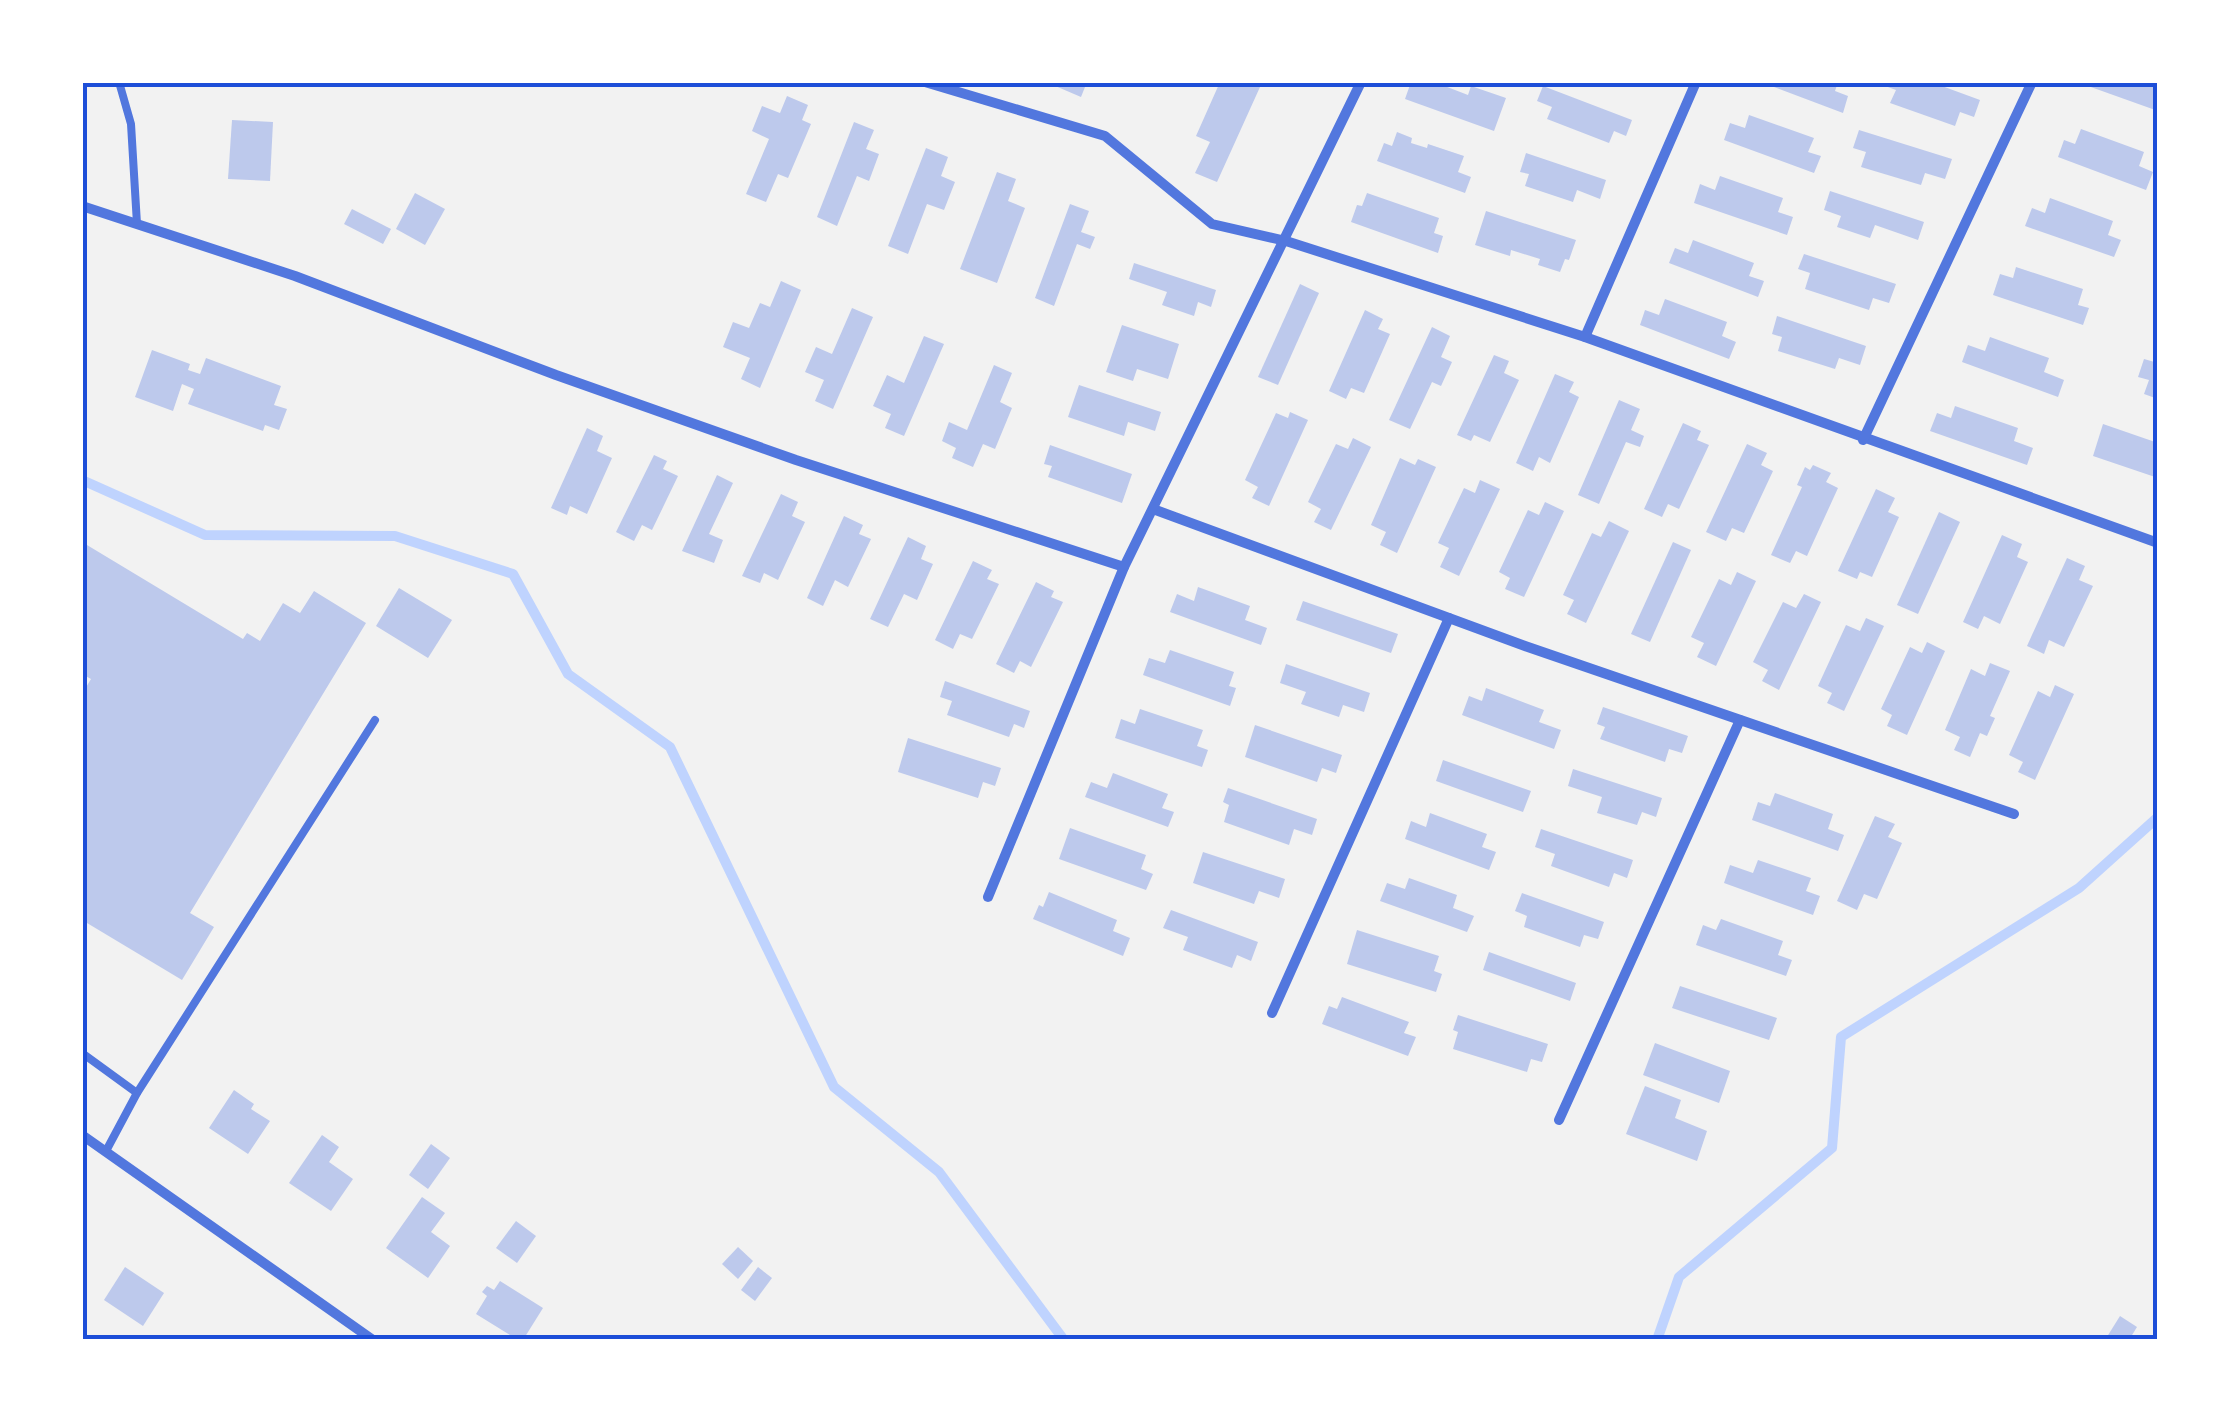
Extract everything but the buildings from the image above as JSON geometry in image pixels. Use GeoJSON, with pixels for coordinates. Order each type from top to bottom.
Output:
{"type":"FeatureCollection","features":[{"type":"Feature","properties":{"kind":"street"},"geometry":{"type":"LineString","coordinates":[[924,82],[1106,136],[1212,224],[1286,241],[1584,337],[2158,544]]}},
{"type":"Feature","properties":{"kind":"street"},"geometry":{"type":"LineString","coordinates":[[988,897],[1124,567],[1361,82]]}},
{"type":"Feature","properties":{"kind":"street"},"geometry":{"type":"LineString","coordinates":[[1584,337],[1696,82]]}},
{"type":"Feature","properties":{"kind":"street"},"geometry":{"type":"LineString","coordinates":[[1863,440],[2032,82]]}},
{"type":"Feature","properties":{"kind":"street"},"geometry":{"type":"LineString","coordinates":[[82,206],[295,276],[796,460],[1124,567]]}},
{"type":"Feature","properties":{"kind":"street"},"geometry":{"type":"LineString","coordinates":[[1153,509],[1449,618],[2014,814]]}},
{"type":"Feature","properties":{"kind":"street"},"geometry":{"type":"LineString","coordinates":[[1272,1013],[1449,618]]}},
{"type":"Feature","properties":{"kind":"street"},"geometry":{"type":"LineString","coordinates":[[1560,1120],[1740,720]]}},
{"type":"Feature","properties":{"kind":"street"},"geometry":{"type":"LineString","coordinates":[[82,1135],[373,1340]]}},
{"type":"Feature","properties":{"kind":"lane"},"geometry":{"type":"LineString","coordinates":[[119,82],[131,124],[138,224]]}},
{"type":"Feature","properties":{"kind":"lane"},"geometry":{"type":"LineString","coordinates":[[106,1151],[137,1093],[375,720]]}},
{"type":"Feature","properties":{"kind":"lane"},"geometry":{"type":"LineString","coordinates":[[82,1053],[137,1093]]}},
{"type":"Feature","properties":{"kind":"waterway"},"geometry":{"type":"LineString","coordinates":[[82,480],[205,535],[395,536],[513,574],[568,674],[670,747],[834,1087],[939,1172],[1064,1340]]}},
{"type":"Feature","properties":{"kind":"waterway"},"geometry":{"type":"LineString","coordinates":[[1657,1340],[1679,1277],[1832,1148],[1841,1037],[2079,888],[2158,817]]}}]}
